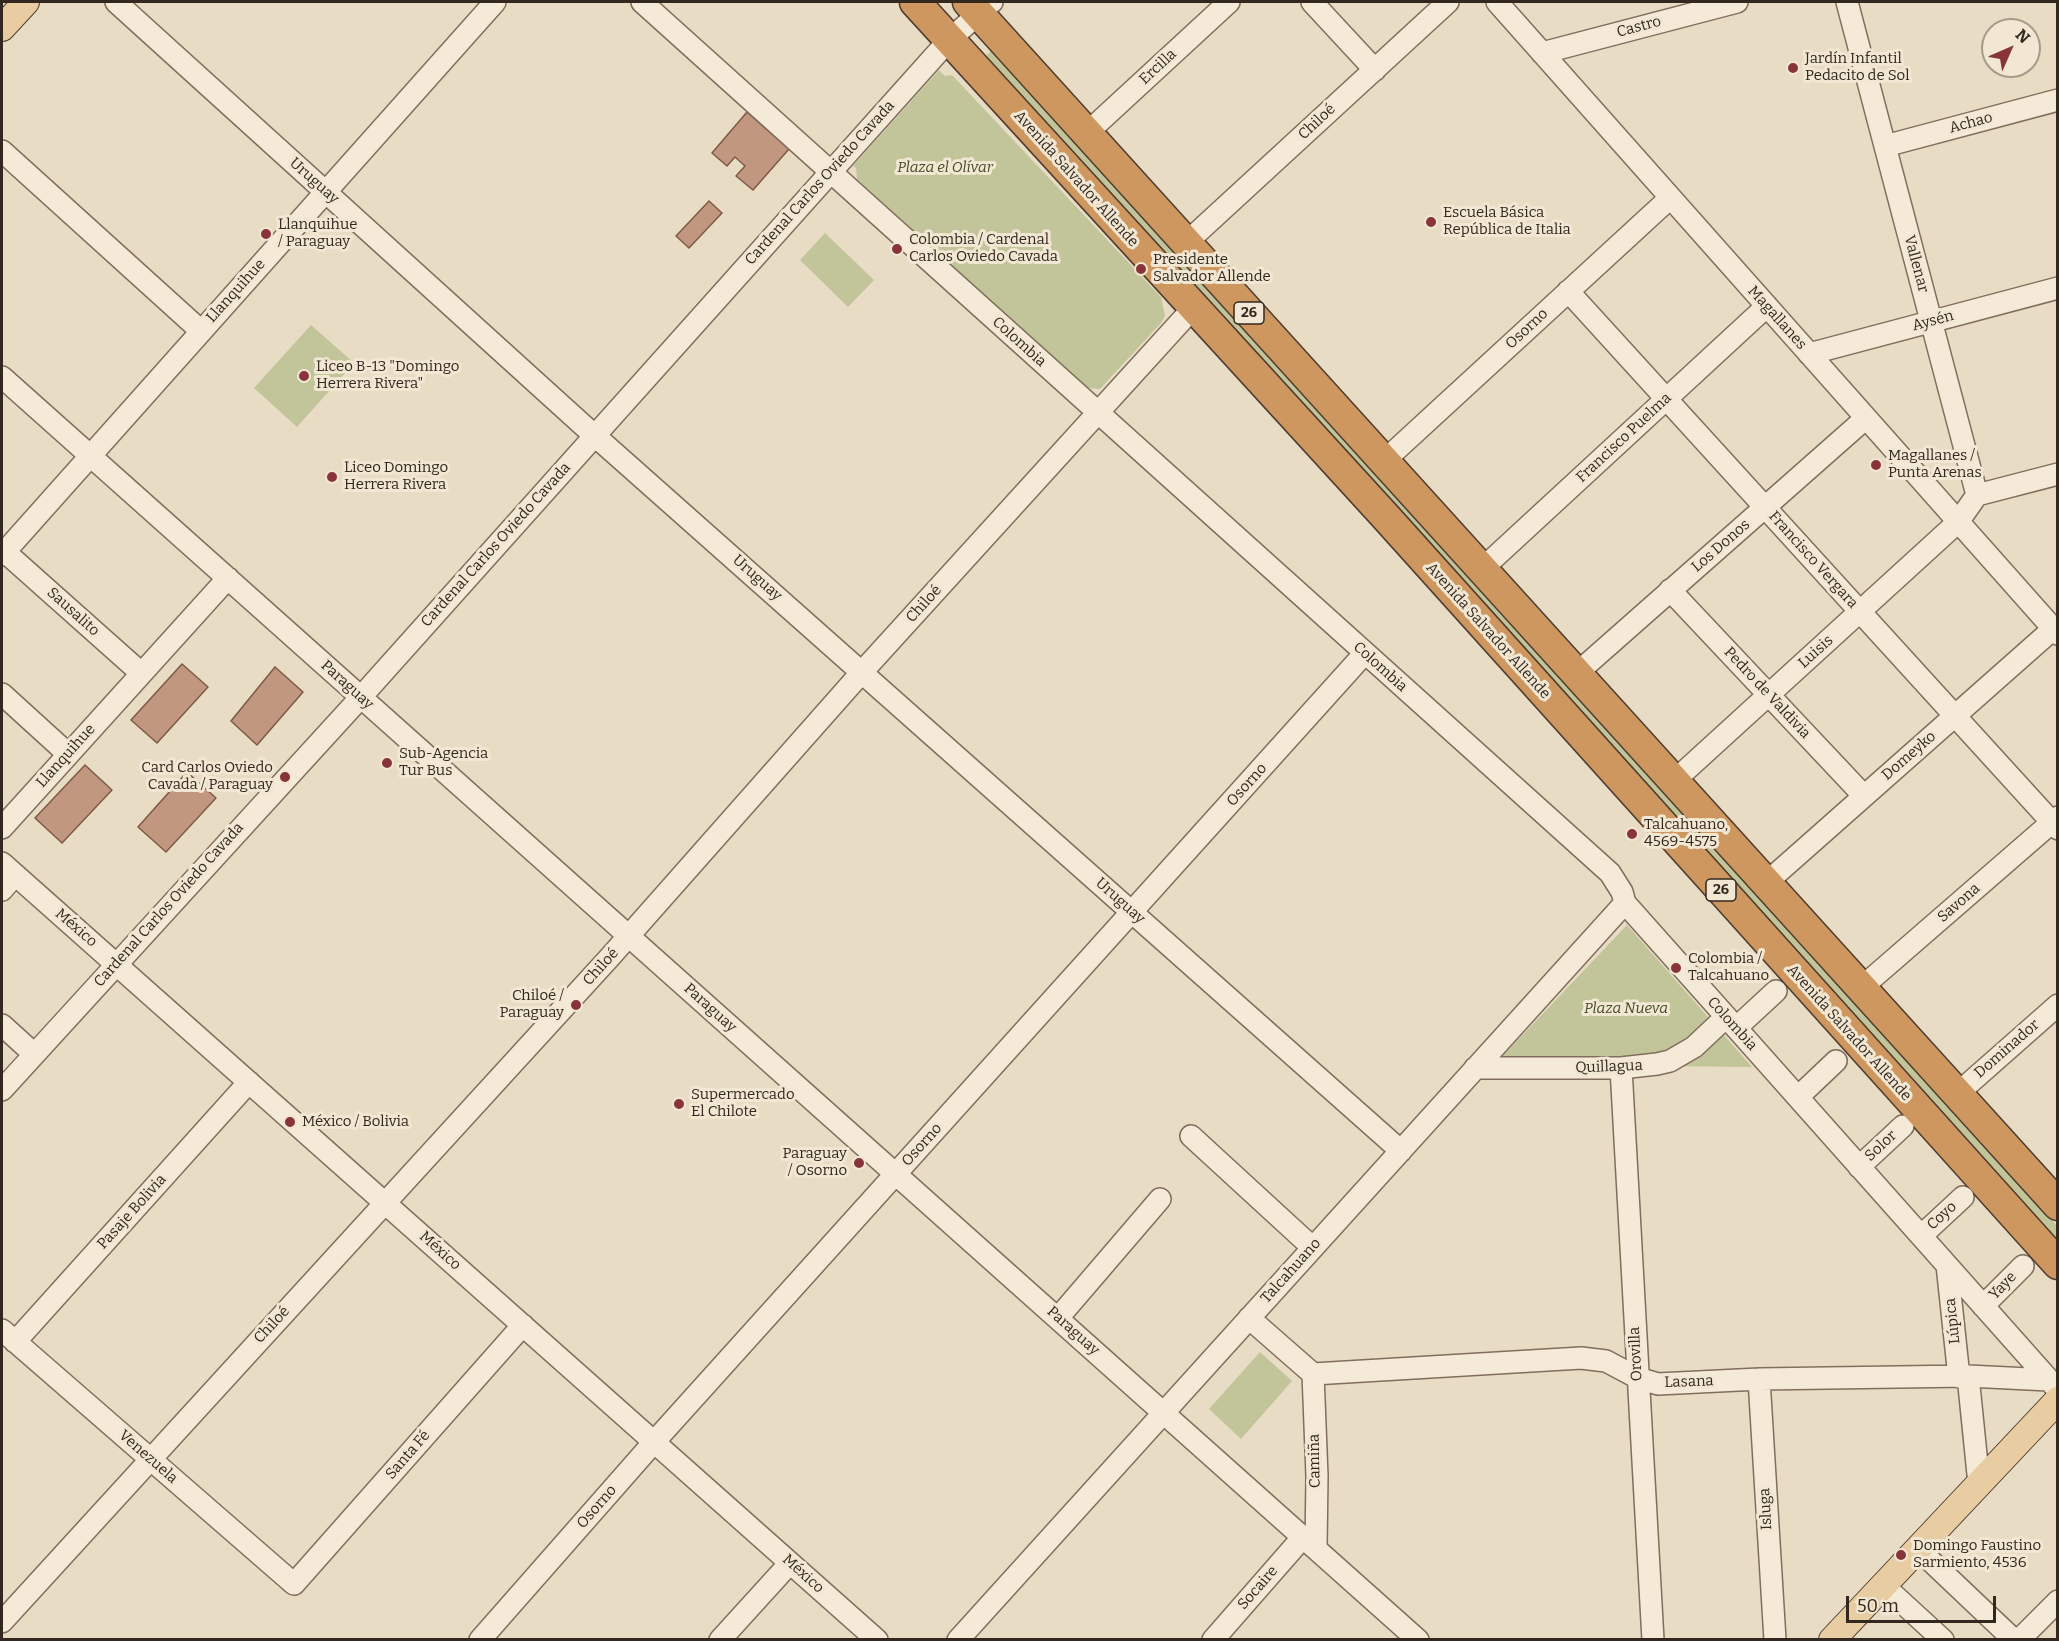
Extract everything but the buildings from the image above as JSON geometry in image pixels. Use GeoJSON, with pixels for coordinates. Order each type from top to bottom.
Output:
{"type":"FeatureCollection","features":[{"type":"Feature","properties":{"kind":"highway","name":"Avenida Salvador Allende"},"geometry":{"type":"LineString","coordinates":[[915,2],[1385,516],[2058,1264]]}},
{"type":"Feature","properties":{"kind":"highway","name":"26"},"geometry":{"type":"LineString","coordinates":[[979,6],[1087,133],[1186,243],[2056,1201]]}},
{"type":"Feature","properties":{"kind":"main road"},"geometry":{"type":"LineString","coordinates":[[2,28],[26,2]]}},
{"type":"Feature","properties":{"kind":"main road"},"geometry":{"type":"LineString","coordinates":[[1832,1640],[1978,1484],[2055,1390]]}},
{"type":"Feature","properties":{"kind":"street","name":"Uruguay"},"geometry":{"type":"LineString","coordinates":[[116,2],[594,434],[1401,1151]]}},
{"type":"Feature","properties":{"kind":"street","name":"Llanquihue"},"geometry":{"type":"LineString","coordinates":[[3,553],[495,2]]}},
{"type":"Feature","properties":{"kind":"street","name":"Colombia"},"geometry":{"type":"LineString","coordinates":[[642,2],[1610,873],[1622,892],[1625,903],[2055,1390]]}},
{"type":"Feature","properties":{"kind":"street","name":"Ercilla"},"geometry":{"type":"LineString","coordinates":[[1087,133],[1229,2]]}},
{"type":"Feature","properties":{"kind":"street"},"geometry":{"type":"LineString","coordinates":[[1312,2],[1375,70]]}},
{"type":"Feature","properties":{"kind":"street","name":"Chiloé"},"geometry":{"type":"LineString","coordinates":[[1186,243],[1448,2]]}},
{"type":"Feature","properties":{"kind":"street","name":"Magallanes"},"geometry":{"type":"LineString","coordinates":[[1497,2],[2055,631]]}},
{"type":"Feature","properties":{"kind":"street","name":"Castro"},"geometry":{"type":"LineString","coordinates":[[1542,53],[1737,2]]}},
{"type":"Feature","properties":{"kind":"street","name":"Vallenar"},"geometry":{"type":"LineString","coordinates":[[1847,2],[1977,495]]}},
{"type":"Feature","properties":{"kind":"street","name":"Cardenal Carlos Oviedo Cavada"},"geometry":{"type":"LineString","coordinates":[[2,1090],[116,962],[361,697],[979,6]]}},
{"type":"Feature","properties":{"kind":"street","name":"Achao"},"geometry":{"type":"LineString","coordinates":[[1885,146],[2058,100]]}},
{"type":"Feature","properties":{"kind":"street"},"geometry":{"type":"LineString","coordinates":[[2,151],[201,331]]}},
{"type":"Feature","properties":{"kind":"street","name":"Osorno"},"geometry":{"type":"LineString","coordinates":[[1384,461],[1670,198]]}},
{"type":"Feature","properties":{"kind":"street","name":"Aysén"},"geometry":{"type":"LineString","coordinates":[[1809,354],[2058,288]]}},
{"type":"Feature","properties":{"kind":"street","name":"Francisco Vergara"},"geometry":{"type":"LineString","coordinates":[[1568,291],[2055,823]]}},
{"type":"Feature","properties":{"kind":"street","name":"Francisco Puelma"},"geometry":{"type":"LineString","coordinates":[[1482,569],[1767,306]]}},
{"type":"Feature","properties":{"kind":"street","name":"Chiloé"},"geometry":{"type":"LineString","coordinates":[[2,1622],[149,1458],[386,1203],[629,936],[862,672],[1194,308]]}},
{"type":"Feature","properties":{"kind":"street","name":"Paraguay"},"geometry":{"type":"LineString","coordinates":[[2,377],[1418,1640]]}},
{"type":"Feature","properties":{"kind":"street","name":"Los Donos"},"geometry":{"type":"LineString","coordinates":[[1576,674],[1866,418]]}},
{"type":"Feature","properties":{"kind":"street"},"geometry":{"type":"LineString","coordinates":[[1959,522],[1977,495],[2058,474]]}},
{"type":"Feature","properties":{"kind":"street","name":"Luisis"},"geometry":{"type":"LineString","coordinates":[[1674,781],[1959,522]]}},
{"type":"Feature","properties":{"kind":"street","name":"Sausalito"},"geometry":{"type":"LineString","coordinates":[[3,553],[141,674]]}},
{"type":"Feature","properties":{"kind":"street","name":"Llanquihue"},"geometry":{"type":"LineString","coordinates":[[2,828],[228,578]]}},
{"type":"Feature","properties":{"kind":"street","name":"Pedro de Valdivia"},"geometry":{"type":"LineString","coordinates":[[1670,590],[1864,796]]}},
{"type":"Feature","properties":{"kind":"street","name":"Domeyko"},"geometry":{"type":"LineString","coordinates":[[1766,883],[2055,631]]}},
{"type":"Feature","properties":{"kind":"street","name":"Osorno"},"geometry":{"type":"LineString","coordinates":[[480,1640],[654,1442],[1365,653]]}},
{"type":"Feature","properties":{"kind":"street"},"geometry":{"type":"LineString","coordinates":[[2,694],[68,754]]}},
{"type":"Feature","properties":{"kind":"street","name":"Savona"},"geometry":{"type":"LineString","coordinates":[[1861,988],[2055,823]]}},
{"type":"Feature","properties":{"kind":"street","name":"México"},"geometry":{"type":"LineString","coordinates":[[6,876],[116,962],[877,1640]]}},
{"type":"Feature","properties":{"kind":"street","name":"Talcahuano"},"geometry":{"type":"LineString","coordinates":[[958,1640],[1625,903]]}},
{"type":"Feature","properties":{"kind":"street","name":"Quillagua"},"geometry":{"type":"LineString","coordinates":[[1475,1068],[1621,1068],[1657,1065],[1694,1047],[1776,991]]}},
{"type":"Feature","properties":{"kind":"street","name":"Dominador"},"geometry":{"type":"LineString","coordinates":[[1957,1094],[2058,1005]]}},
{"type":"Feature","properties":{"kind":"street"},"geometry":{"type":"LineString","coordinates":[[2,1025],[34,1054]]}},
{"type":"Feature","properties":{"kind":"street"},"geometry":{"type":"LineString","coordinates":[[1798,1097],[1836,1060]]}},
{"type":"Feature","properties":{"kind":"street","name":"Orovilla"},"geometry":{"type":"LineString","coordinates":[[1621,1068],[1653,1640]]}},
{"type":"Feature","properties":{"kind":"street","name":"Pasaje Bolivia"},"geometry":{"type":"LineString","coordinates":[[8,1336],[249,1082]]}},
{"type":"Feature","properties":{"kind":"street","name":"Solor"},"geometry":{"type":"LineString","coordinates":[[1859,1167],[1903,1126]]}},
{"type":"Feature","properties":{"kind":"street"},"geometry":{"type":"LineString","coordinates":[[1191,1136],[1313,1248]]}},
{"type":"Feature","properties":{"kind":"street","name":"Coyo"},"geometry":{"type":"LineString","coordinates":[[1921,1236],[1963,1197]]}},
{"type":"Feature","properties":{"kind":"street"},"geometry":{"type":"LineString","coordinates":[[1058,1318],[1160,1199]]}},
{"type":"Feature","properties":{"kind":"street","name":"Lúpica"},"geometry":{"type":"LineString","coordinates":[[1947,1266],[1978,1484]]}},
{"type":"Feature","properties":{"kind":"street","name":"Yaye"},"geometry":{"type":"LineString","coordinates":[[1983,1306],[2023,1266]]}},
{"type":"Feature","properties":{"kind":"street"},"geometry":{"type":"LineString","coordinates":[[1249,1318],[1312,1374]]}},
{"type":"Feature","properties":{"kind":"street","name":"Santa Fé"},"geometry":{"type":"LineString","coordinates":[[294,1584],[523,1325]]}},
{"type":"Feature","properties":{"kind":"street","name":"Venezuela"},"geometry":{"type":"LineString","coordinates":[[8,1336],[294,1584]]}},
{"type":"Feature","properties":{"kind":"street","name":"Lasana"},"geometry":{"type":"LineString","coordinates":[[1312,1374],[1581,1358],[1606,1361],[1638,1378],[1658,1384],[1759,1379],[1963,1377],[2055,1390]]}},
{"type":"Feature","properties":{"kind":"street","name":"Camiña"},"geometry":{"type":"LineString","coordinates":[[1309,1542],[1317,1476],[1312,1374]]}},
{"type":"Feature","properties":{"kind":"street","name":"Isluga"},"geometry":{"type":"LineString","coordinates":[[1759,1379],[1775,1640]]}},
{"type":"Feature","properties":{"kind":"street","name":"Socaire"},"geometry":{"type":"LineString","coordinates":[[1213,1640],[1309,1542]]}},
{"type":"Feature","properties":{"kind":"street"},"geometry":{"type":"LineString","coordinates":[[1917,1548],[2014,1640]]}},
{"type":"Feature","properties":{"kind":"street"},"geometry":{"type":"LineString","coordinates":[[720,1640],[790,1563]]}},
{"type":"Feature","properties":{"kind":"street"},"geometry":{"type":"LineString","coordinates":[[1883,1585],[1943,1640]]}},
{"type":"Feature","properties":{"kind":"street"},"geometry":{"type":"LineString","coordinates":[[2019,1640],[2058,1601]]}},
{"type":"Feature","properties":{"kind":"green space"},"geometry":{"type":"Polygon","coordinates":[[[993,49],[2057,1226],[2057,1244],[986,56],[993,49]]]}},
{"type":"Feature","properties":{"kind":"green space","name":"Plaza el Olívar"},"geometry":{"type":"Polygon","coordinates":[[[939,70],[945,76],[952,75],[1161,297],[1165,316],[1161,323],[1100,389],[1086,388],[857,179],[856,168],[853,166],[939,70]]]}},
{"type":"Feature","properties":{"kind":"green space"},"geometry":{"type":"Polygon","coordinates":[[[825,233],[874,280],[848,307],[800,260],[825,233]]]}},
{"type":"Feature","properties":{"kind":"green space","name":"Liceo B-13 \"Domingo Herrera Rivera\""},"geometry":{"type":"Polygon","coordinates":[[[311,325],[354,363],[297,427],[254,388],[311,325]]]}},
{"type":"Feature","properties":{"kind":"green space","name":"Plaza Nueva"},"geometry":{"type":"Polygon","coordinates":[[[1627,925],[1752,1067],[1495,1064],[1627,925]]]}},
{"type":"Feature","properties":{"kind":"green space"},"geometry":{"type":"Polygon","coordinates":[[[1260,1352],[1292,1381],[1241,1439],[1209,1409],[1260,1352]]]}},
{"type":"Feature","properties":{"kind":"place","name":"Jardín Infantil Pedacito de Sol"},"geometry":{"type":"Point","coordinates":[1793,68]}},
{"type":"Feature","properties":{"kind":"place","name":"Escuela Básica República de Italia"},"geometry":{"type":"Point","coordinates":[1431,222]}},
{"type":"Feature","properties":{"kind":"place","name":"Llanquihue / Paraguay"},"geometry":{"type":"Point","coordinates":[266,234]}},
{"type":"Feature","properties":{"kind":"place","name":"Colombia / Cardenal Carlos Oviedo Cavada"},"geometry":{"type":"Point","coordinates":[897,249]}},
{"type":"Feature","properties":{"kind":"place","name":"Presidente Salvador Allende"},"geometry":{"type":"Point","coordinates":[1141,269]}},
{"type":"Feature","properties":{"kind":"place","name":"Liceo B-13 \"Domingo Herrera Rivera\""},"geometry":{"type":"Point","coordinates":[304,376]}},
{"type":"Feature","properties":{"kind":"place","name":"Magallanes / Punta Arenas"},"geometry":{"type":"Point","coordinates":[1876,465]}},
{"type":"Feature","properties":{"kind":"place","name":"Liceo Domingo Herrera Rivera"},"geometry":{"type":"Point","coordinates":[332,477]}},
{"type":"Feature","properties":{"kind":"place","name":"Sub-Agencia Tur Bus"},"geometry":{"type":"Point","coordinates":[387,763]}},
{"type":"Feature","properties":{"kind":"place","name":"Card Carlos Oviedo Cavada / Paraguay"},"geometry":{"type":"Point","coordinates":[285,777]}},
{"type":"Feature","properties":{"kind":"place","name":"Talcahuano, 4569-4575"},"geometry":{"type":"Point","coordinates":[1632,834]}},
{"type":"Feature","properties":{"kind":"place","name":"Colombia / Talcahuano"},"geometry":{"type":"Point","coordinates":[1676,968]}},
{"type":"Feature","properties":{"kind":"place","name":"Chiloé / Paraguay"},"geometry":{"type":"Point","coordinates":[576,1005]}},
{"type":"Feature","properties":{"kind":"place","name":"Supermercado El Chilote"},"geometry":{"type":"Point","coordinates":[679,1104]}},
{"type":"Feature","properties":{"kind":"place","name":"México / Bolivia"},"geometry":{"type":"Point","coordinates":[290,1122]}},
{"type":"Feature","properties":{"kind":"place","name":"Paraguay / Osorno"},"geometry":{"type":"Point","coordinates":[859,1163]}},
{"type":"Feature","properties":{"kind":"place","name":"Domingo Faustino Sarmiento, 4536"},"geometry":{"type":"Point","coordinates":[1901,1555]}}]}
